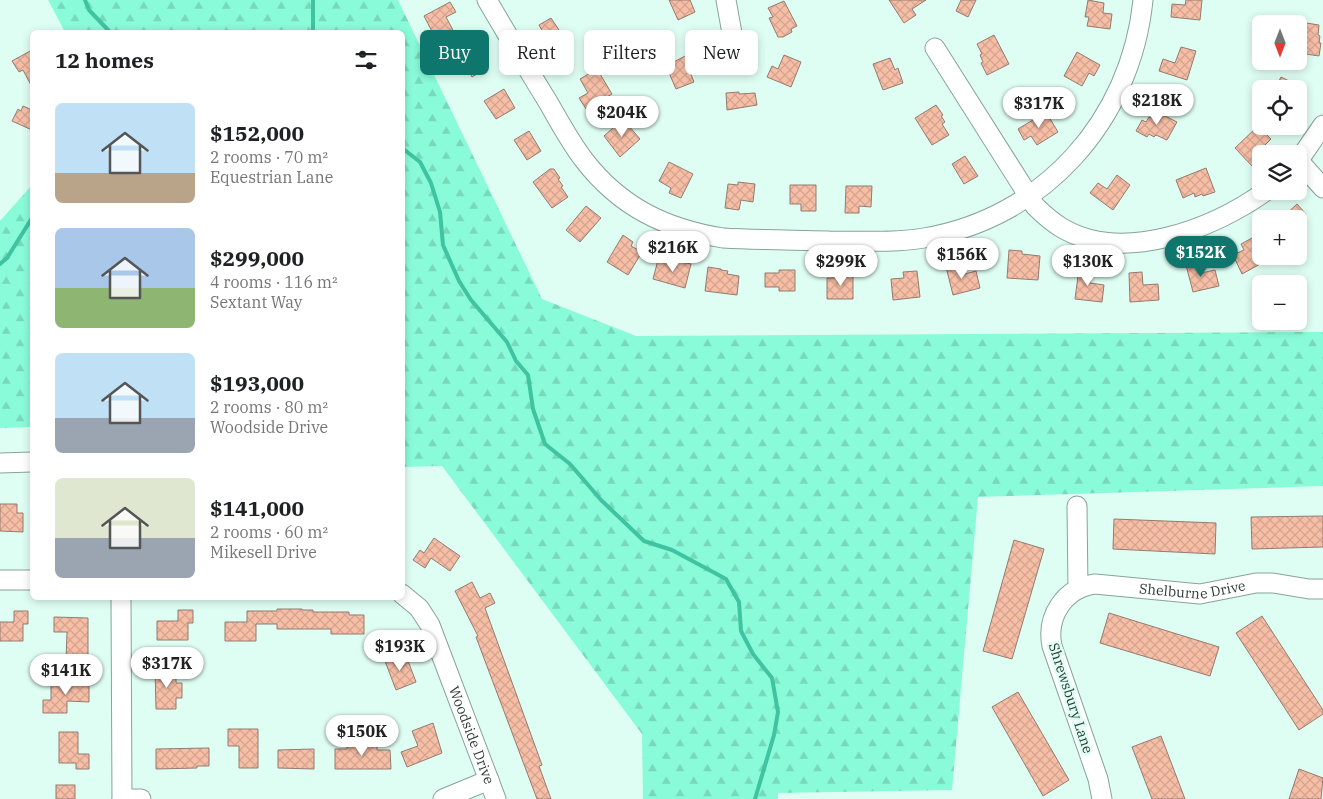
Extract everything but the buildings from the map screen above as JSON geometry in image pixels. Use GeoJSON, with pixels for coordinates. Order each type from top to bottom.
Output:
{"type":"FeatureCollection","features":[{"type":"Feature","properties":{"kind":"street"},"geometry":{"type":"LineString","coordinates":[[487,0],[576,150],[608,187],[637,209],[678,228],[699,234],[742,240],[885,242],[941,235],[977,223],[1012,207],[1061,171],[1096,131],[1122,85],[1140,29],[1143,0]]}},
{"type":"Feature","properties":{"kind":"street"},"geometry":{"type":"LineString","coordinates":[[726,0],[731,30]]}},
{"type":"Feature","properties":{"kind":"street"},"geometry":{"type":"LineString","coordinates":[[935,48],[1028,196],[1043,214],[1062,228],[1089,239],[1124,242],[1142,241],[1177,235],[1211,224],[1254,200]]}},
{"type":"Feature","properties":{"kind":"street"},"geometry":{"type":"LineString","coordinates":[[1307,148],[1323,124]]}},
{"type":"Feature","properties":{"kind":"street"},"geometry":{"type":"LineString","coordinates":[[1307,169],[1323,188]]}},
{"type":"Feature","properties":{"kind":"street"},"geometry":{"type":"LineString","coordinates":[[0,463],[30,462]]}},
{"type":"Feature","properties":{"kind":"street"},"geometry":{"type":"LineString","coordinates":[[1072,594],[1077,506]]}},
{"type":"Feature","properties":{"kind":"street"},"geometry":{"type":"LineString","coordinates":[[0,580],[30,580]]}},
{"type":"Feature","properties":{"kind":"street","name":"Shelburne Drive"},"geometry":{"type":"LineString","coordinates":[[1072,594],[1095,584],[1200,594],[1256,583],[1273,583],[1323,590]]}},
{"type":"Feature","properties":{"kind":"street","name":"Shrewsbury Lane"},"geometry":{"type":"LineString","coordinates":[[1072,594],[1058,608],[1053,619],[1051,642],[1098,779],[1102,799]]}},
{"type":"Feature","properties":{"kind":"street","name":"Woodside Drive"},"geometry":{"type":"LineString","coordinates":[[405,597],[418,608],[430,626],[496,799]]}},
{"type":"Feature","properties":{"kind":"street"},"geometry":{"type":"LineString","coordinates":[[122,600],[122,799],[141,799]]}},
{"type":"Feature","properties":{"kind":"street"},"geometry":{"type":"LineString","coordinates":[[443,799],[489,780]]}},
{"type":"Feature","properties":{"kind":"green space"},"geometry":{"type":"Polygon","coordinates":[[[48,0],[398,0],[420,46],[420,75],[434,75],[542,299],[636,336],[1323,332],[1323,486],[978,497],[952,790],[778,793],[778,799],[643,799],[642,734],[442,466],[405,467],[405,30],[64,30],[48,0]]]}},
{"type":"Feature","properties":{"kind":"green space"},"geometry":{"type":"Polygon","coordinates":[[[30,187],[30,427],[0,428],[0,221],[30,187]]]}},
{"type":"Feature","properties":{"kind":"waterway"},"geometry":{"type":"LineString","coordinates":[[85,0],[89,10],[108,30]]}},
{"type":"Feature","properties":{"kind":"waterway"},"geometry":{"type":"LineString","coordinates":[[313,0],[313,30]]}},
{"type":"Feature","properties":{"kind":"waterway"},"geometry":{"type":"LineString","coordinates":[[405,150],[420,162],[431,183],[440,212],[443,245],[459,281],[471,300],[507,342],[516,361],[528,375],[533,409],[545,444],[570,464],[601,500],[644,541],[672,550],[726,579],[739,602],[741,631],[753,654],[772,678],[778,712],[774,735],[755,799]]}},
{"type":"Feature","properties":{"kind":"waterway"},"geometry":{"type":"LineString","coordinates":[[0,264],[7,258],[30,221]]}}]}
